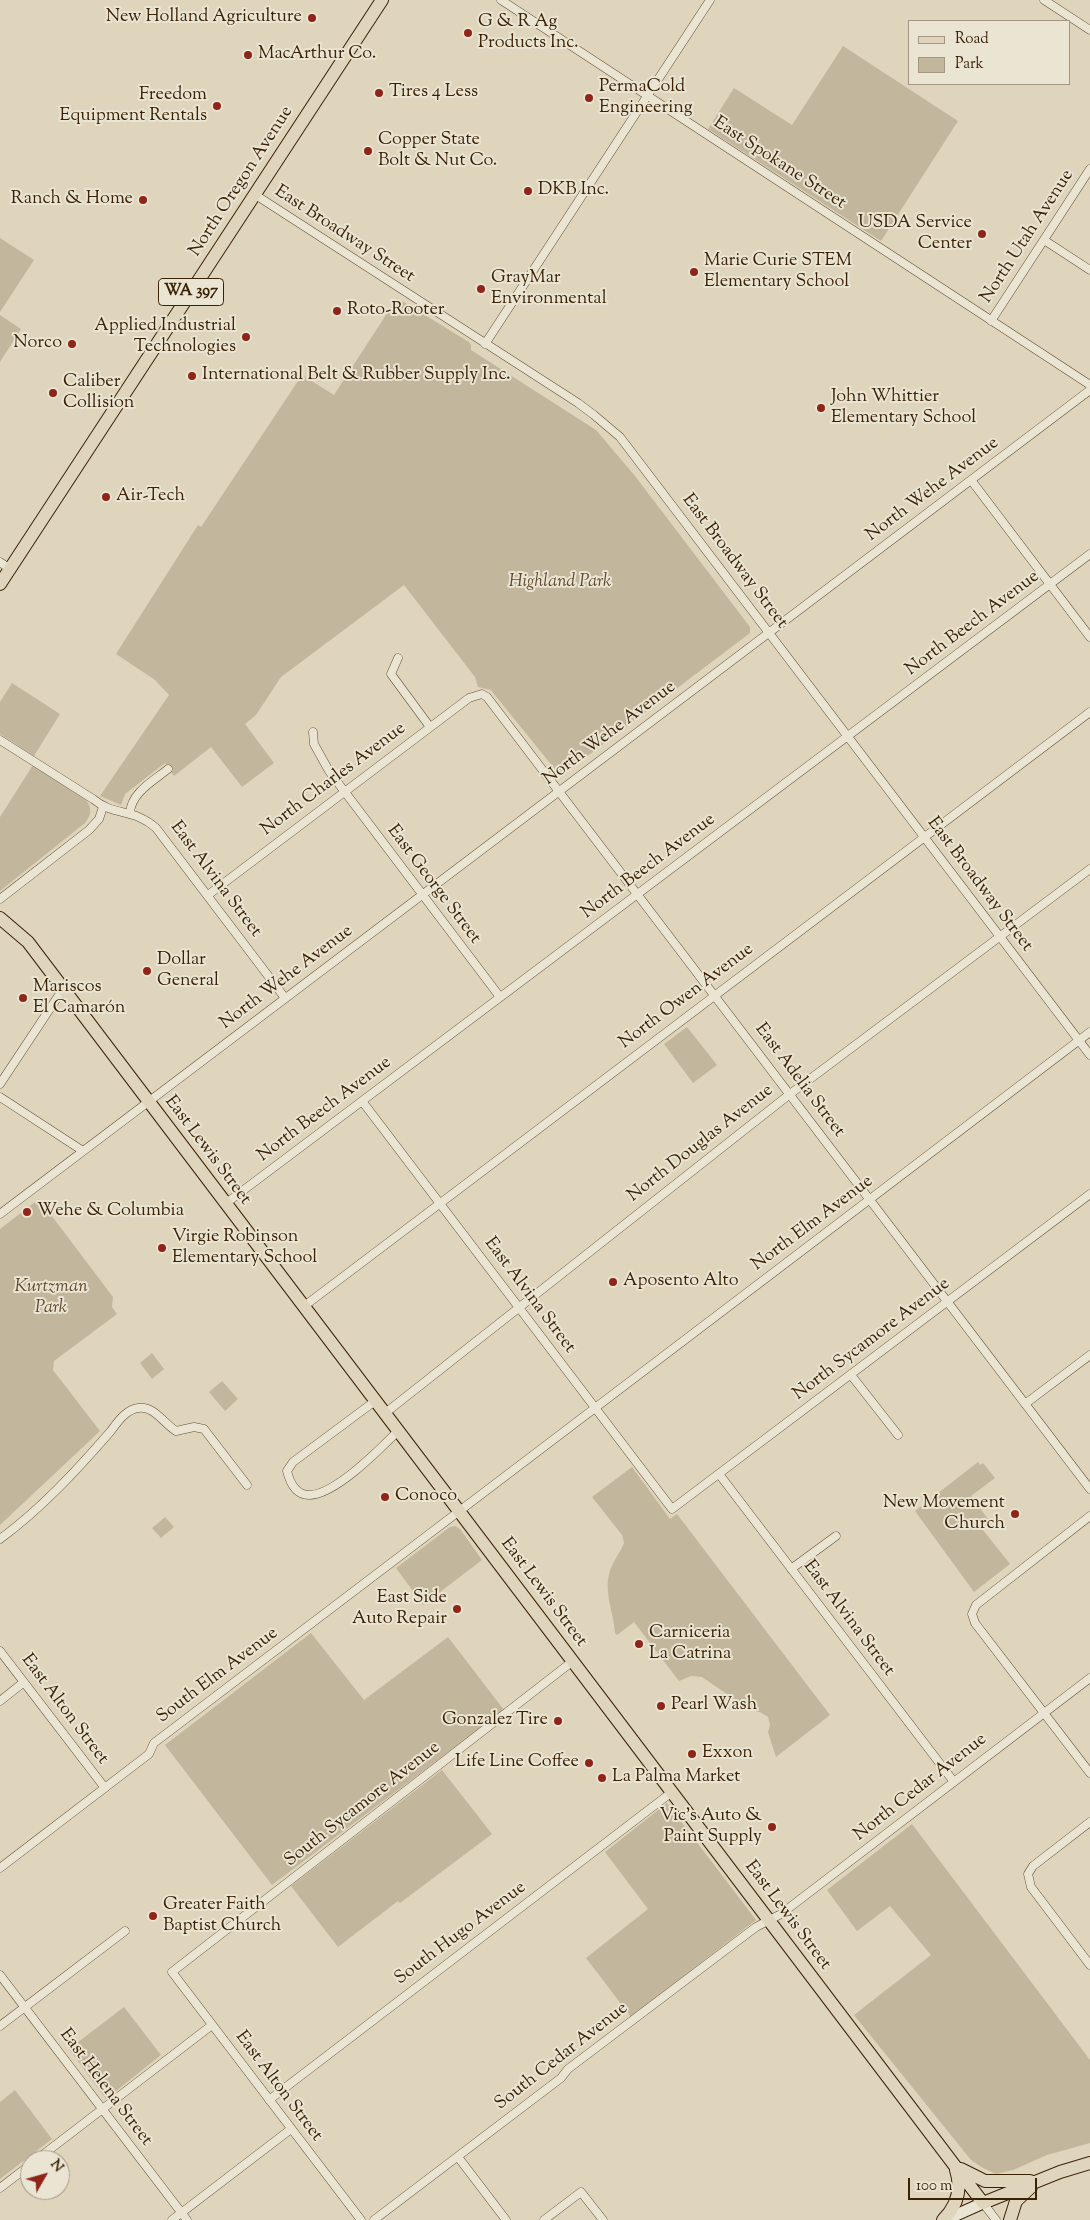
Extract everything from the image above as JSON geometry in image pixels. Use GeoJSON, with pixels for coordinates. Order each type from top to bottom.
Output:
{"type":"FeatureCollection","features":[{"type":"Feature","properties":{"kind":"main road","name":"North Oregon Avenue"},"geometry":{"type":"LineString","coordinates":[[0,584],[5,566],[382,0]]}},
{"type":"Feature","properties":{"kind":"main road","name":"East Lewis Street"},"geometry":{"type":"LineString","coordinates":[[0,918],[28,942],[983,2203]]}},
{"type":"Feature","properties":{"kind":"main road"},"geometry":{"type":"LineString","coordinates":[[953,2163],[965,2172],[984,2180],[1037,2181]]}},
{"type":"Feature","properties":{"kind":"main road"},"geometry":{"type":"LineString","coordinates":[[944,2220],[954,2207],[958,2194],[958,2182],[953,2163]]}},
{"type":"Feature","properties":{"kind":"main road"},"geometry":{"type":"LineString","coordinates":[[944,2220],[1037,2181],[1090,2163]]}},
{"type":"Feature","properties":{"kind":"main road"},"geometry":{"type":"LineString","coordinates":[[1010,2220],[1016,2201],[1037,2181]]}},
{"type":"Feature","properties":{"kind":"street","name":"East Spokane Street"},"geometry":{"type":"LineString","coordinates":[[501,0],[1090,385]]}},
{"type":"Feature","properties":{"kind":"street"},"geometry":{"type":"LineString","coordinates":[[486,344],[710,0]]}},
{"type":"Feature","properties":{"kind":"street"},"geometry":{"type":"LineString","coordinates":[[1044,0],[1090,30]]}},
{"type":"Feature","properties":{"kind":"street","name":"North Utah Avenue"},"geometry":{"type":"LineString","coordinates":[[991,321],[1090,169]]}},
{"type":"Feature","properties":{"kind":"street","name":"East Broadway Street"},"geometry":{"type":"LineString","coordinates":[[254,194],[594,415],[620,438],[1090,1055]]}},
{"type":"Feature","properties":{"kind":"street"},"geometry":{"type":"LineString","coordinates":[[1044,240],[1090,270]]}},
{"type":"Feature","properties":{"kind":"street","name":"North Wehe Avenue"},"geometry":{"type":"LineString","coordinates":[[0,1214],[1090,390]]}},
{"type":"Feature","properties":{"kind":"street"},"geometry":{"type":"LineString","coordinates":[[971,480],[1090,637]]}},
{"type":"Feature","properties":{"kind":"street","name":"North Beech Avenue"},"geometry":{"type":"LineString","coordinates":[[225,1204],[848,738],[1090,554]]}},
{"type":"Feature","properties":{"kind":"street"},"geometry":{"type":"LineString","coordinates":[[398,658],[391,674],[430,727]]}},
{"type":"Feature","properties":{"kind":"street","name":"East Adelia Street"},"geometry":{"type":"LineString","coordinates":[[482,694],[491,701],[1090,1489]]}},
{"type":"Feature","properties":{"kind":"street","name":"North Charles Avenue"},"geometry":{"type":"LineString","coordinates":[[208,895],[343,791],[469,698],[482,694]]}},
{"type":"Feature","properties":{"kind":"street","name":"North Owen Avenue"},"geometry":{"type":"LineString","coordinates":[[303,1307],[1090,712]]}},
{"type":"Feature","properties":{"kind":"street","name":"East George Street"},"geometry":{"type":"LineString","coordinates":[[314,732],[314,744],[320,757],[343,791],[500,997]]}},
{"type":"Feature","properties":{"kind":"street"},"geometry":{"type":"LineString","coordinates":[[0,740],[103,807],[99,819],[89,830],[0,899]]}},
{"type":"Feature","properties":{"kind":"street"},"geometry":{"type":"LineString","coordinates":[[130,813],[130,806],[136,795],[168,769]]}},
{"type":"Feature","properties":{"kind":"street","name":"East Alvina Street"},"geometry":{"type":"LineString","coordinates":[[103,807],[142,816],[156,828],[285,998]]}},
{"type":"Feature","properties":{"kind":"street","name":"North Douglas Avenue"},"geometry":{"type":"LineString","coordinates":[[384,1414],[790,1094],[1090,869]]}},
{"type":"Feature","properties":{"kind":"street"},"geometry":{"type":"LineString","coordinates":[[0,1084],[63,989]]}},
{"type":"Feature","properties":{"kind":"street","name":"North Elm Avenue"},"geometry":{"type":"LineString","coordinates":[[459,1512],[1090,1032]]}},
{"type":"Feature","properties":{"kind":"street"},"geometry":{"type":"LineString","coordinates":[[0,1097],[82,1151]]}},
{"type":"Feature","properties":{"kind":"street","name":"East Alvina Street"},"geometry":{"type":"LineString","coordinates":[[362,1101],[672,1509]]}},
{"type":"Feature","properties":{"kind":"street","name":"North Sycamore Avenue"},"geometry":{"type":"LineString","coordinates":[[672,1509],[1090,1194]]}},
{"type":"Feature","properties":{"kind":"street"},"geometry":{"type":"LineString","coordinates":[[1025,1404],[1090,1355]]}},
{"type":"Feature","properties":{"kind":"street"},"geometry":{"type":"LineString","coordinates":[[851,1375],[898,1436]]}},
{"type":"Feature","properties":{"kind":"street"},"geometry":{"type":"LineString","coordinates":[[375,1401],[293,1462],[286,1472],[293,1487],[308,1495],[320,1492],[362,1467],[398,1432]]}},
{"type":"Feature","properties":{"kind":"street"},"geometry":{"type":"LineString","coordinates":[[0,1539],[28,1518],[86,1459],[125,1415],[138,1408],[146,1408],[155,1412],[176,1431],[194,1427],[204,1429],[247,1485]]}},
{"type":"Feature","properties":{"kind":"street","name":"East Alvina Street"},"geometry":{"type":"LineString","coordinates":[[719,1474],[954,1782]]}},
{"type":"Feature","properties":{"kind":"street","name":"South Elm Avenue"},"geometry":{"type":"LineString","coordinates":[[0,1868],[149,1754],[154,1743],[459,1512]]}},
{"type":"Feature","properties":{"kind":"street"},"geometry":{"type":"LineString","coordinates":[[1090,1516],[976,1605],[972,1614],[975,1623],[1090,1773]]}},
{"type":"Feature","properties":{"kind":"street"},"geometry":{"type":"LineString","coordinates":[[792,1569],[836,1536]]}},
{"type":"Feature","properties":{"kind":"street","name":"East Alton Street"},"geometry":{"type":"LineString","coordinates":[[0,1650],[105,1788]]}},
{"type":"Feature","properties":{"kind":"street","name":"South Sycamore Avenue"},"geometry":{"type":"LineString","coordinates":[[172,1972],[573,1661]]}},
{"type":"Feature","properties":{"kind":"street","name":"North Cedar Avenue"},"geometry":{"type":"LineString","coordinates":[[769,1920],[782,1914],[1090,1678]]}},
{"type":"Feature","properties":{"kind":"street"},"geometry":{"type":"LineString","coordinates":[[0,1701],[24,1682]]}},
{"type":"Feature","properties":{"kind":"street","name":"South Hugo Avenue"},"geometry":{"type":"LineString","coordinates":[[269,2100],[672,1792]]}},
{"type":"Feature","properties":{"kind":"street"},"geometry":{"type":"LineString","coordinates":[[1090,1822],[1033,1866],[1028,1874],[1031,1888],[1090,1965]]}},
{"type":"Feature","properties":{"kind":"street","name":"South Cedar Avenue"},"geometry":{"type":"LineString","coordinates":[[374,2220],[561,2078],[568,2069],[756,1927],[769,1920]]}},
{"type":"Feature","properties":{"kind":"street"},"geometry":{"type":"LineString","coordinates":[[0,2026],[125,1930]]}},
{"type":"Feature","properties":{"kind":"street","name":"East Alton Street"},"geometry":{"type":"LineString","coordinates":[[172,1972],[360,2220]]}},
{"type":"Feature","properties":{"kind":"street","name":"East Helena Street"},"geometry":{"type":"LineString","coordinates":[[0,1975],[187,2220]]}},
{"type":"Feature","properties":{"kind":"street"},"geometry":{"type":"LineString","coordinates":[[49,2150],[212,2025]]}},
{"type":"Feature","properties":{"kind":"street"},"geometry":{"type":"LineString","coordinates":[[172,2220],[291,2128]]}},
{"type":"Feature","properties":{"kind":"street"},"geometry":{"type":"LineString","coordinates":[[458,2157],[506,2220]]}},
{"type":"Feature","properties":{"kind":"street"},"geometry":{"type":"LineString","coordinates":[[0,2188],[20,2173]]}},
{"type":"Feature","properties":{"kind":"street"},"geometry":{"type":"LineString","coordinates":[[544,2220],[581,2192],[603,2220]]}},
{"type":"Feature","properties":{"kind":"street"},"geometry":{"type":"LineString","coordinates":[[983,2203],[996,2220]]}},
{"type":"Feature","properties":{"kind":"green space"},"geometry":{"type":"Polygon","coordinates":[[[843,46],[958,121],[881,241],[708,129],[734,88],[792,125],[843,46]]]}},
{"type":"Feature","properties":{"kind":"green space"},"geometry":{"type":"Polygon","coordinates":[[[0,238],[34,260],[0,312],[0,238]]]}},
{"type":"Feature","properties":{"kind":"green space","name":"Highland Park"},"geometry":{"type":"Polygon","coordinates":[[[397,298],[469,342],[471,350],[596,430],[635,476],[750,627],[750,633],[565,773],[558,773],[491,690],[478,687],[475,677],[404,585],[281,677],[256,715],[245,724],[274,763],[242,787],[211,747],[174,776],[165,763],[125,794],[121,805],[100,796],[169,695],[155,680],[116,654],[198,525],[201,527],[302,375],[334,395],[397,298]]]}},
{"type":"Feature","properties":{"kind":"green space"},"geometry":{"type":"Polygon","coordinates":[[[0,315],[21,329],[0,362],[0,315]]]}},
{"type":"Feature","properties":{"kind":"green space"},"geometry":{"type":"Polygon","coordinates":[[[12,683],[60,714],[34,756],[0,734],[0,702],[12,683]]]}},
{"type":"Feature","properties":{"kind":"green space"},"geometry":{"type":"Polygon","coordinates":[[[33,765],[86,800],[90,808],[90,814],[85,823],[0,891],[0,817],[33,765]]]}},
{"type":"Feature","properties":{"kind":"green space"},"geometry":{"type":"Polygon","coordinates":[[[687,1027],[717,1065],[693,1083],[664,1044],[687,1027]]]}},
{"type":"Feature","properties":{"kind":"green space","name":"Kurtzman Park"},"geometry":{"type":"Polygon","coordinates":[[[39,1199],[113,1297],[112,1307],[117,1314],[54,1361],[53,1370],[100,1431],[0,1525],[0,1229],[39,1199]]]}},
{"type":"Feature","properties":{"kind":"green space"},"geometry":{"type":"Polygon","coordinates":[[[152,1353],[164,1369],[152,1379],[140,1363],[152,1353]]]}},
{"type":"Feature","properties":{"kind":"green space"},"geometry":{"type":"Polygon","coordinates":[[[222,1381],[238,1399],[225,1411],[209,1392],[222,1381]]]}},
{"type":"Feature","properties":{"kind":"green space"},"geometry":{"type":"Polygon","coordinates":[[[978,1462],[980,1465],[983,1463],[995,1478],[971,1496],[991,1523],[983,1530],[1010,1564],[974,1592],[915,1511],[978,1462]]]}},
{"type":"Feature","properties":{"kind":"green space"},"geometry":{"type":"Polygon","coordinates":[[[632,1467],[670,1519],[677,1514],[830,1715],[776,1757],[768,1732],[770,1725],[768,1717],[760,1712],[750,1710],[702,1677],[691,1676],[679,1681],[634,1622],[617,1635],[615,1633],[608,1594],[608,1579],[611,1567],[624,1543],[622,1535],[592,1497],[632,1467]]]}},
{"type":"Feature","properties":{"kind":"green space"},"geometry":{"type":"Polygon","coordinates":[[[165,1517],[174,1527],[161,1538],[152,1528],[165,1517]]]}},
{"type":"Feature","properties":{"kind":"green space"},"geometry":{"type":"Polygon","coordinates":[[[455,1526],[460,1529],[482,1560],[423,1605],[396,1568],[450,1527],[455,1526]]]}},
{"type":"Feature","properties":{"kind":"green space"},"geometry":{"type":"Polygon","coordinates":[[[311,1633],[364,1700],[448,1637],[504,1710],[272,1885],[165,1745],[311,1633]]]}},
{"type":"Feature","properties":{"kind":"green space"},"geometry":{"type":"Polygon","coordinates":[[[442,1770],[492,1834],[400,1903],[398,1901],[338,1947],[291,1886],[442,1770]]]}},
{"type":"Feature","properties":{"kind":"green space"},"geometry":{"type":"Polygon","coordinates":[[[667,1803],[756,1920],[631,2017],[586,1958],[648,1909],[605,1852],[667,1803]]]}},
{"type":"Feature","properties":{"kind":"green space"},"geometry":{"type":"Polygon","coordinates":[[[912,1824],[1090,2060],[1090,2143],[1047,2155],[1013,2170],[996,2174],[983,2168],[971,2160],[854,2015],[931,1955],[890,1906],[857,1931],[827,1890],[912,1824]]]}},
{"type":"Feature","properties":{"kind":"green space"},"geometry":{"type":"Polygon","coordinates":[[[124,2007],[161,2055],[106,2099],[69,2049],[124,2007]]]}},
{"type":"Feature","properties":{"kind":"green space"},"geometry":{"type":"Polygon","coordinates":[[[15,2090],[52,2139],[38,2150],[20,2150],[20,2164],[0,2179],[0,2102],[15,2090]]]}},
{"type":"Feature","properties":{"kind":"place","name":"New Holland Agriculture"},"geometry":{"type":"Point","coordinates":[312,18]}},
{"type":"Feature","properties":{"kind":"place","name":"G & R Ag Products Inc."},"geometry":{"type":"Point","coordinates":[468,33]}},
{"type":"Feature","properties":{"kind":"place","name":"MacArthur Co."},"geometry":{"type":"Point","coordinates":[248,55]}},
{"type":"Feature","properties":{"kind":"place","name":"Tires 4 Less"},"geometry":{"type":"Point","coordinates":[379,93]}},
{"type":"Feature","properties":{"kind":"place","name":"PermaCold Engineering"},"geometry":{"type":"Point","coordinates":[589,98]}},
{"type":"Feature","properties":{"kind":"place","name":"Freedom Equipment Rentals"},"geometry":{"type":"Point","coordinates":[217,106]}},
{"type":"Feature","properties":{"kind":"place","name":"Copper State Bolt & Nut Co."},"geometry":{"type":"Point","coordinates":[368,151]}},
{"type":"Feature","properties":{"kind":"place","name":"DKB Inc."},"geometry":{"type":"Point","coordinates":[528,191]}},
{"type":"Feature","properties":{"kind":"place","name":"Ranch & Home"},"geometry":{"type":"Point","coordinates":[143,200]}},
{"type":"Feature","properties":{"kind":"place","name":"USDA Service Center"},"geometry":{"type":"Point","coordinates":[982,234]}},
{"type":"Feature","properties":{"kind":"place","name":"Marie Curie STEM Elementary School"},"geometry":{"type":"Point","coordinates":[694,272]}},
{"type":"Feature","properties":{"kind":"place","name":"GrayMar Environmental"},"geometry":{"type":"Point","coordinates":[481,289]}},
{"type":"Feature","properties":{"kind":"place","name":"Roto-Rooter"},"geometry":{"type":"Point","coordinates":[337,311]}},
{"type":"Feature","properties":{"kind":"place","name":"Applied Industrial Technologies"},"geometry":{"type":"Point","coordinates":[246,337]}},
{"type":"Feature","properties":{"kind":"place","name":"Norco"},"geometry":{"type":"Point","coordinates":[72,344]}},
{"type":"Feature","properties":{"kind":"place","name":"International Belt & Rubber Supply Inc."},"geometry":{"type":"Point","coordinates":[192,376]}},
{"type":"Feature","properties":{"kind":"place","name":"Caliber Collision"},"geometry":{"type":"Point","coordinates":[53,393]}},
{"type":"Feature","properties":{"kind":"place","name":"John Whittier Elementary School"},"geometry":{"type":"Point","coordinates":[821,408]}},
{"type":"Feature","properties":{"kind":"place","name":"Air-Tech"},"geometry":{"type":"Point","coordinates":[106,497]}},
{"type":"Feature","properties":{"kind":"place","name":"Dollar General"},"geometry":{"type":"Point","coordinates":[147,971]}},
{"type":"Feature","properties":{"kind":"place","name":"Mariscos El Camarón"},"geometry":{"type":"Point","coordinates":[23,998]}},
{"type":"Feature","properties":{"kind":"place","name":"Wehe & Columbia"},"geometry":{"type":"Point","coordinates":[27,1212]}},
{"type":"Feature","properties":{"kind":"place","name":"Virgie Robinson Elementary School"},"geometry":{"type":"Point","coordinates":[162,1248]}},
{"type":"Feature","properties":{"kind":"place","name":"Aposento Alto"},"geometry":{"type":"Point","coordinates":[613,1282]}},
{"type":"Feature","properties":{"kind":"place","name":"Conoco"},"geometry":{"type":"Point","coordinates":[385,1497]}},
{"type":"Feature","properties":{"kind":"place","name":"New Movement Church"},"geometry":{"type":"Point","coordinates":[1015,1514]}},
{"type":"Feature","properties":{"kind":"place","name":"East Side Auto Repair"},"geometry":{"type":"Point","coordinates":[457,1609]}},
{"type":"Feature","properties":{"kind":"place","name":"Carniceria La Catrina"},"geometry":{"type":"Point","coordinates":[639,1644]}},
{"type":"Feature","properties":{"kind":"place","name":"Pearl Wash"},"geometry":{"type":"Point","coordinates":[661,1706]}},
{"type":"Feature","properties":{"kind":"place","name":"Gonzalez Tire"},"geometry":{"type":"Point","coordinates":[558,1721]}},
{"type":"Feature","properties":{"kind":"place","name":"Exxon"},"geometry":{"type":"Point","coordinates":[692,1754]}},
{"type":"Feature","properties":{"kind":"place","name":"Life Line Coffee"},"geometry":{"type":"Point","coordinates":[589,1763]}},
{"type":"Feature","properties":{"kind":"place","name":"La Palma Market"},"geometry":{"type":"Point","coordinates":[602,1778]}},
{"type":"Feature","properties":{"kind":"place","name":"Vic's Auto & Paint Supply"},"geometry":{"type":"Point","coordinates":[772,1827]}},
{"type":"Feature","properties":{"kind":"place","name":"Greater Faith Baptist Church"},"geometry":{"type":"Point","coordinates":[153,1916]}}]}
